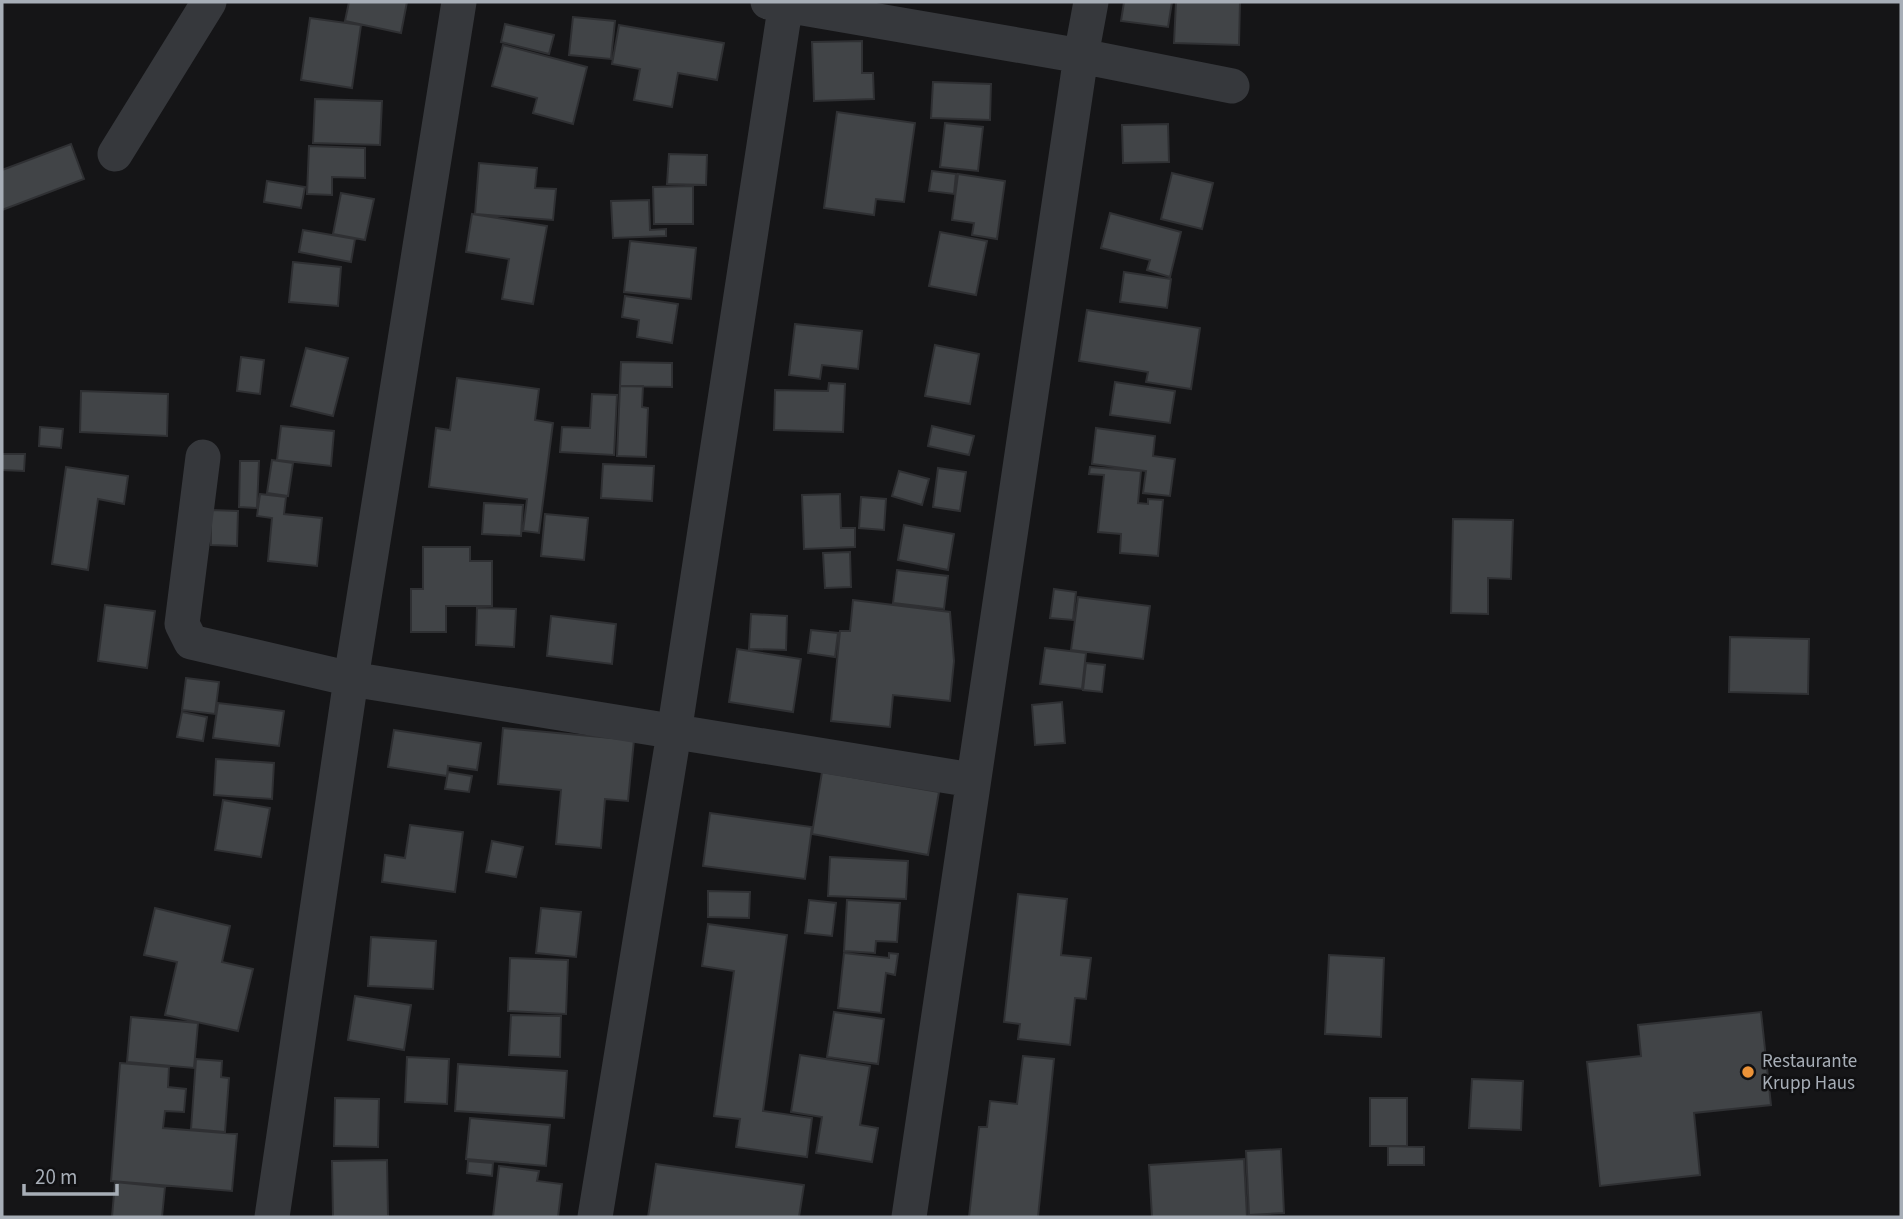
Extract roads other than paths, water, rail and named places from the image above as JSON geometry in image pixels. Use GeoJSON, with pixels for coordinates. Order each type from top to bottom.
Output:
{"type":"FeatureCollection","features":[{"type":"Feature","properties":{"kind":"street"},"geometry":{"type":"LineString","coordinates":[[115,154],[209,2]]}},
{"type":"Feature","properties":{"kind":"street"},"geometry":{"type":"LineString","coordinates":[[272,1217],[351,679],[459,2]]}},
{"type":"Feature","properties":{"kind":"street"},"geometry":{"type":"LineString","coordinates":[[909,1217],[972,780],[1091,2]]}},
{"type":"Feature","properties":{"kind":"street"},"geometry":{"type":"LineString","coordinates":[[595,1217],[674,733],[780,3],[1081,56],[1232,86]]}},
{"type":"Feature","properties":{"kind":"street"},"geometry":{"type":"LineString","coordinates":[[203,457],[181,624],[191,642],[351,679],[972,780]]}},
{"type":"Feature","properties":{"kind":"place","name":"Restaurante Krupp Haus"},"geometry":{"type":"Point","coordinates":[1748,1072]}}]}
